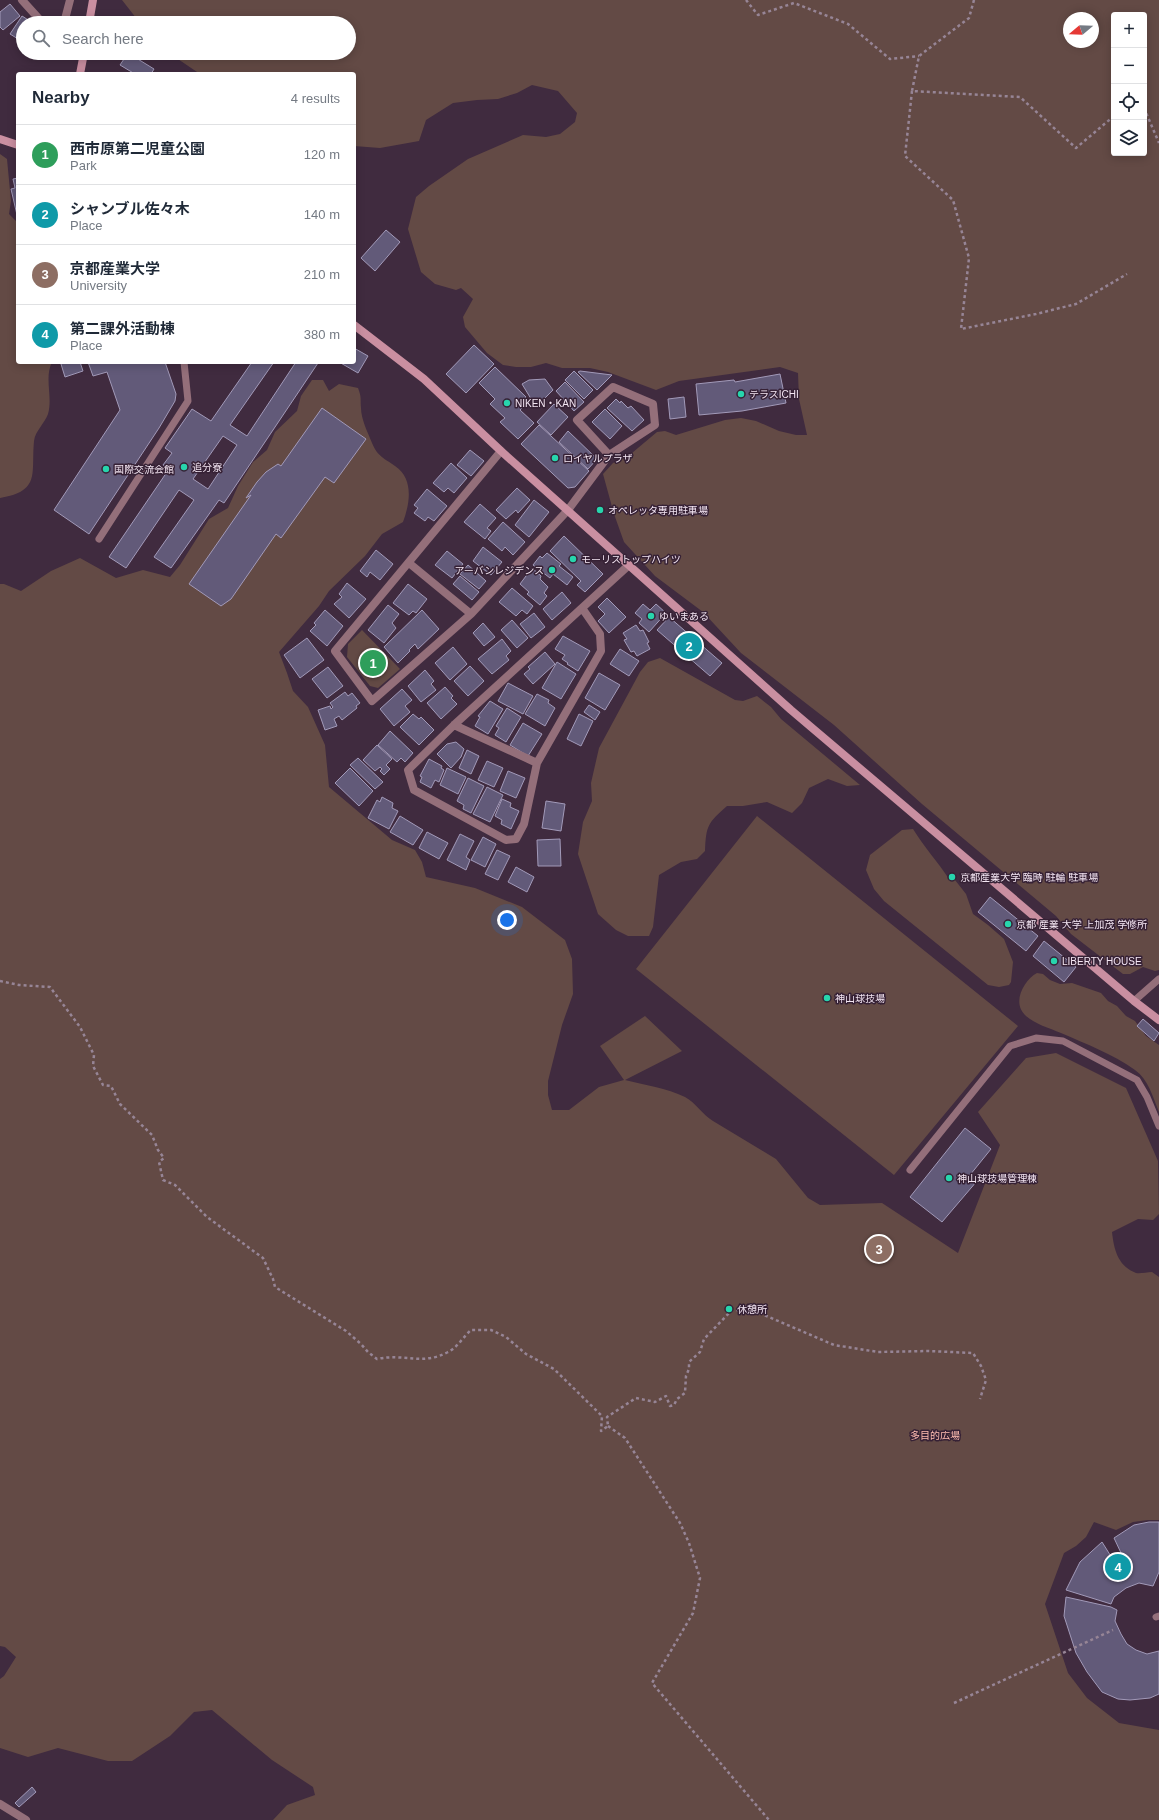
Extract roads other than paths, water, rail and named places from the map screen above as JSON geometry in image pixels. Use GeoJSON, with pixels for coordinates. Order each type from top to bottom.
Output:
{"type":"FeatureCollection","features":[{"type":"Feature","properties":{"kind":"street"},"geometry":{"type":"LineString","coordinates":[[22,0],[36,16]]}},
{"type":"Feature","properties":{"kind":"street"},"geometry":{"type":"LineString","coordinates":[[66,16],[70,0]]}},
{"type":"Feature","properties":{"kind":"street"},"geometry":{"type":"LineString","coordinates":[[90,16],[93,0]]}},
{"type":"Feature","properties":{"kind":"street"},"geometry":{"type":"LineString","coordinates":[[80,72],[83,60]]}},
{"type":"Feature","properties":{"kind":"street"},"geometry":{"type":"LineString","coordinates":[[0,139],[16,144]]}},
{"type":"Feature","properties":{"kind":"street"},"geometry":{"type":"LineString","coordinates":[[356,327],[424,379],[501,451],[791,710],[1134,1001],[1159,1020]]}},
{"type":"Feature","properties":{"kind":"street"},"geometry":{"type":"LineString","coordinates":[[501,451],[335,651],[372,701],[471,614],[568,510],[609,455],[656,425],[652,404],[614,387],[577,420],[609,455]]}},
{"type":"Feature","properties":{"kind":"street"},"geometry":{"type":"LineString","coordinates":[[408,563],[471,614]]}},
{"type":"Feature","properties":{"kind":"street"},"geometry":{"type":"LineString","coordinates":[[582,608],[600,634],[601,651],[537,763],[524,824],[516,839],[506,840],[414,790],[408,770],[454,725],[629,565]]}},
{"type":"Feature","properties":{"kind":"street"},"geometry":{"type":"LineString","coordinates":[[454,725],[537,763]]}},
{"type":"Feature","properties":{"kind":"street"},"geometry":{"type":"LineString","coordinates":[[0,1804],[26,1820]]}},
{"type":"Feature","properties":{"kind":"lane"},"geometry":{"type":"LineString","coordinates":[[99,539],[188,401],[184,364]]}},
{"type":"Feature","properties":{"kind":"lane"},"geometry":{"type":"LineString","coordinates":[[1134,1001],[1159,979]]}},
{"type":"Feature","properties":{"kind":"lane"},"geometry":{"type":"LineString","coordinates":[[910,1170],[1010,1046],[1036,1038],[1063,1041],[1137,1080],[1147,1097],[1159,1126]]}},
{"type":"Feature","properties":{"kind":"place","name":"テラスICHI"},"geometry":{"type":"Point","coordinates":[741,394]}},
{"type":"Feature","properties":{"kind":"place","name":"NIKEN・KAN"},"geometry":{"type":"Point","coordinates":[507,403]}},
{"type":"Feature","properties":{"kind":"place","name":"ロイヤルプラザ"},"geometry":{"type":"Point","coordinates":[555,458]}},
{"type":"Feature","properties":{"kind":"place","name":"追分寮"},"geometry":{"type":"Point","coordinates":[184,467]}},
{"type":"Feature","properties":{"kind":"place","name":"国際交流会館"},"geometry":{"type":"Point","coordinates":[106,469]}},
{"type":"Feature","properties":{"kind":"place","name":"オペレッタ専用駐車場"},"geometry":{"type":"Point","coordinates":[600,510]}},
{"type":"Feature","properties":{"kind":"place","name":"モーリストップハイツ"},"geometry":{"type":"Point","coordinates":[573,559]}},
{"type":"Feature","properties":{"kind":"place","name":"アーバンレジデンス"},"geometry":{"type":"Point","coordinates":[552,570]}},
{"type":"Feature","properties":{"kind":"place","name":"ゆいまある"},"geometry":{"type":"Point","coordinates":[651,616]}},
{"type":"Feature","properties":{"kind":"place","name":"シャンブル佐々木"},"geometry":{"type":"Point","coordinates":[689,646]}},
{"type":"Feature","properties":{"kind":"place","name":"西市原第二児童公園"},"geometry":{"type":"Point","coordinates":[373,663]}},
{"type":"Feature","properties":{"kind":"place","name":"京都産業大学 臨時 駐輪 駐車場"},"geometry":{"type":"Point","coordinates":[952,877]}},
{"type":"Feature","properties":{"kind":"place","name":"京都 産業 大学 上加茂 学修所"},"geometry":{"type":"Point","coordinates":[1008,924]}},
{"type":"Feature","properties":{"kind":"place","name":"LIBERTY HOUSE"},"geometry":{"type":"Point","coordinates":[1054,961]}},
{"type":"Feature","properties":{"kind":"place","name":"神山球技場"},"geometry":{"type":"Point","coordinates":[827,998]}},
{"type":"Feature","properties":{"kind":"place","name":"神山球技場管理棟"},"geometry":{"type":"Point","coordinates":[949,1178]}},
{"type":"Feature","properties":{"kind":"place","name":"京都産業大学"},"geometry":{"type":"Point","coordinates":[879,1249]}},
{"type":"Feature","properties":{"kind":"place","name":"休憩所"},"geometry":{"type":"Point","coordinates":[729,1309]}},
{"type":"Feature","properties":{"kind":"place","name":"第二課外活動棟"},"geometry":{"type":"Point","coordinates":[1118,1567]}},
{"type":"Feature","properties":{"kind":"park label","name":"多目的広場"},"geometry":{"type":"Point","coordinates":[935,1435]}}]}
